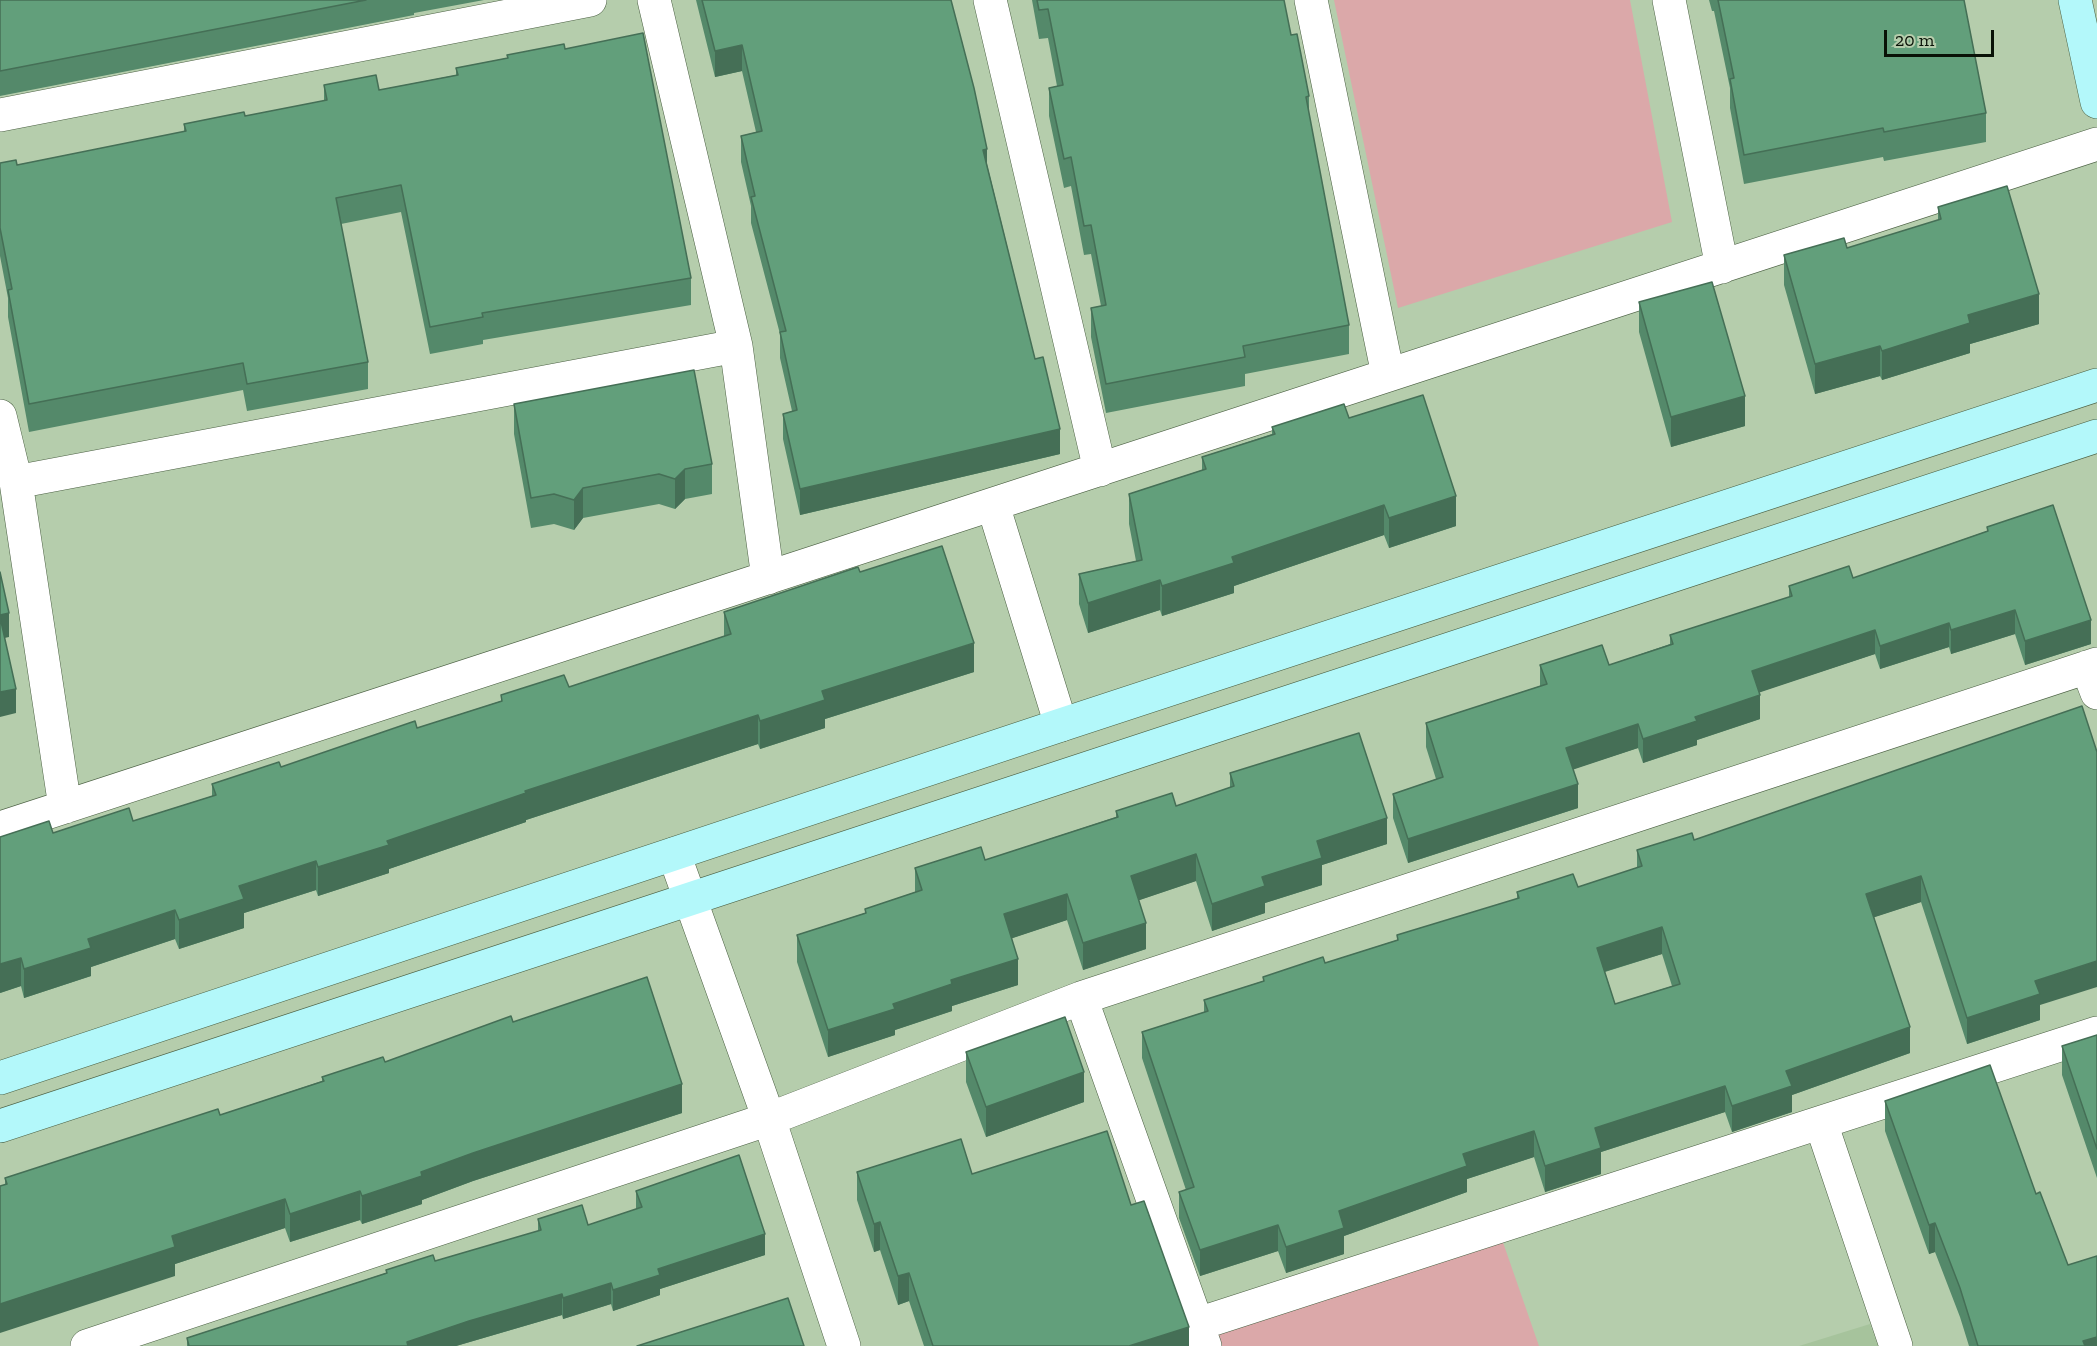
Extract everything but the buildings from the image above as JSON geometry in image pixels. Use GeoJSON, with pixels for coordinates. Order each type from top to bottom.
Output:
{"type":"FeatureCollection","features":[{"type":"Feature","properties":{"kind":"street"},"geometry":{"type":"LineString","coordinates":[[0,115],[590,0]]}},
{"type":"Feature","properties":{"kind":"street"},"geometry":{"type":"LineString","coordinates":[[654,0],[736,346],[768,578]]}},
{"type":"Feature","properties":{"kind":"street"},"geometry":{"type":"LineString","coordinates":[[990,0],[1100,470]]}},
{"type":"Feature","properties":{"kind":"street"},"geometry":{"type":"LineString","coordinates":[[1311,0],[1388,375]]}},
{"type":"Feature","properties":{"kind":"street"},"geometry":{"type":"LineString","coordinates":[[1669,0],[1722,267]]}},
{"type":"Feature","properties":{"kind":"street"},"geometry":{"type":"LineString","coordinates":[[2075,0],[2097,102]]}},
{"type":"Feature","properties":{"kind":"street"},"geometry":{"type":"LineString","coordinates":[[0,828],[2097,144]]}},
{"type":"Feature","properties":{"kind":"street"},"geometry":{"type":"LineString","coordinates":[[16,482],[736,346]]}},
{"type":"Feature","properties":{"kind":"street"},"geometry":{"type":"LineString","coordinates":[[0,1078],[1061,725],[2097,385]]}},
{"type":"Feature","properties":{"kind":"street"},"geometry":{"type":"LineString","coordinates":[[0,416],[16,482],[65,807]]}},
{"type":"Feature","properties":{"kind":"street"},"geometry":{"type":"LineString","coordinates":[[0,1126],[2097,436]]}},
{"type":"Feature","properties":{"kind":"street"},"geometry":{"type":"LineString","coordinates":[[993,505],[1061,725]]}},
{"type":"Feature","properties":{"kind":"street"},"geometry":{"type":"LineString","coordinates":[[87,1346],[769,1119],[1081,998],[2094,675]]}},
{"type":"Feature","properties":{"kind":"street"},"geometry":{"type":"LineString","coordinates":[[674,854],[769,1119],[844,1346]]}},
{"type":"Feature","properties":{"kind":"street"},"geometry":{"type":"LineString","coordinates":[[1081,998],[1201,1335],[1821,1123],[2097,1033]]}},
{"type":"Feature","properties":{"kind":"street"},"geometry":{"type":"LineString","coordinates":[[1821,1123],[1896,1346]]}},
{"type":"Feature","properties":{"kind":"shaded area"},"geometry":{"type":"Polygon","coordinates":[[[1334,0],[1630,0],[1672,222],[1398,308],[1334,0]]]}},
{"type":"Feature","properties":{"kind":"shaded area"},"geometry":{"type":"Polygon","coordinates":[[[1498,1228],[1539,1346],[1220,1346],[1214,1328],[1498,1228]]]}},
{"type":"Feature","properties":{"kind":"shaded area"},"geometry":{"type":"Polygon","coordinates":[[[1870,1324],[1878,1346],[1799,1346],[1870,1324]]]}}]}
